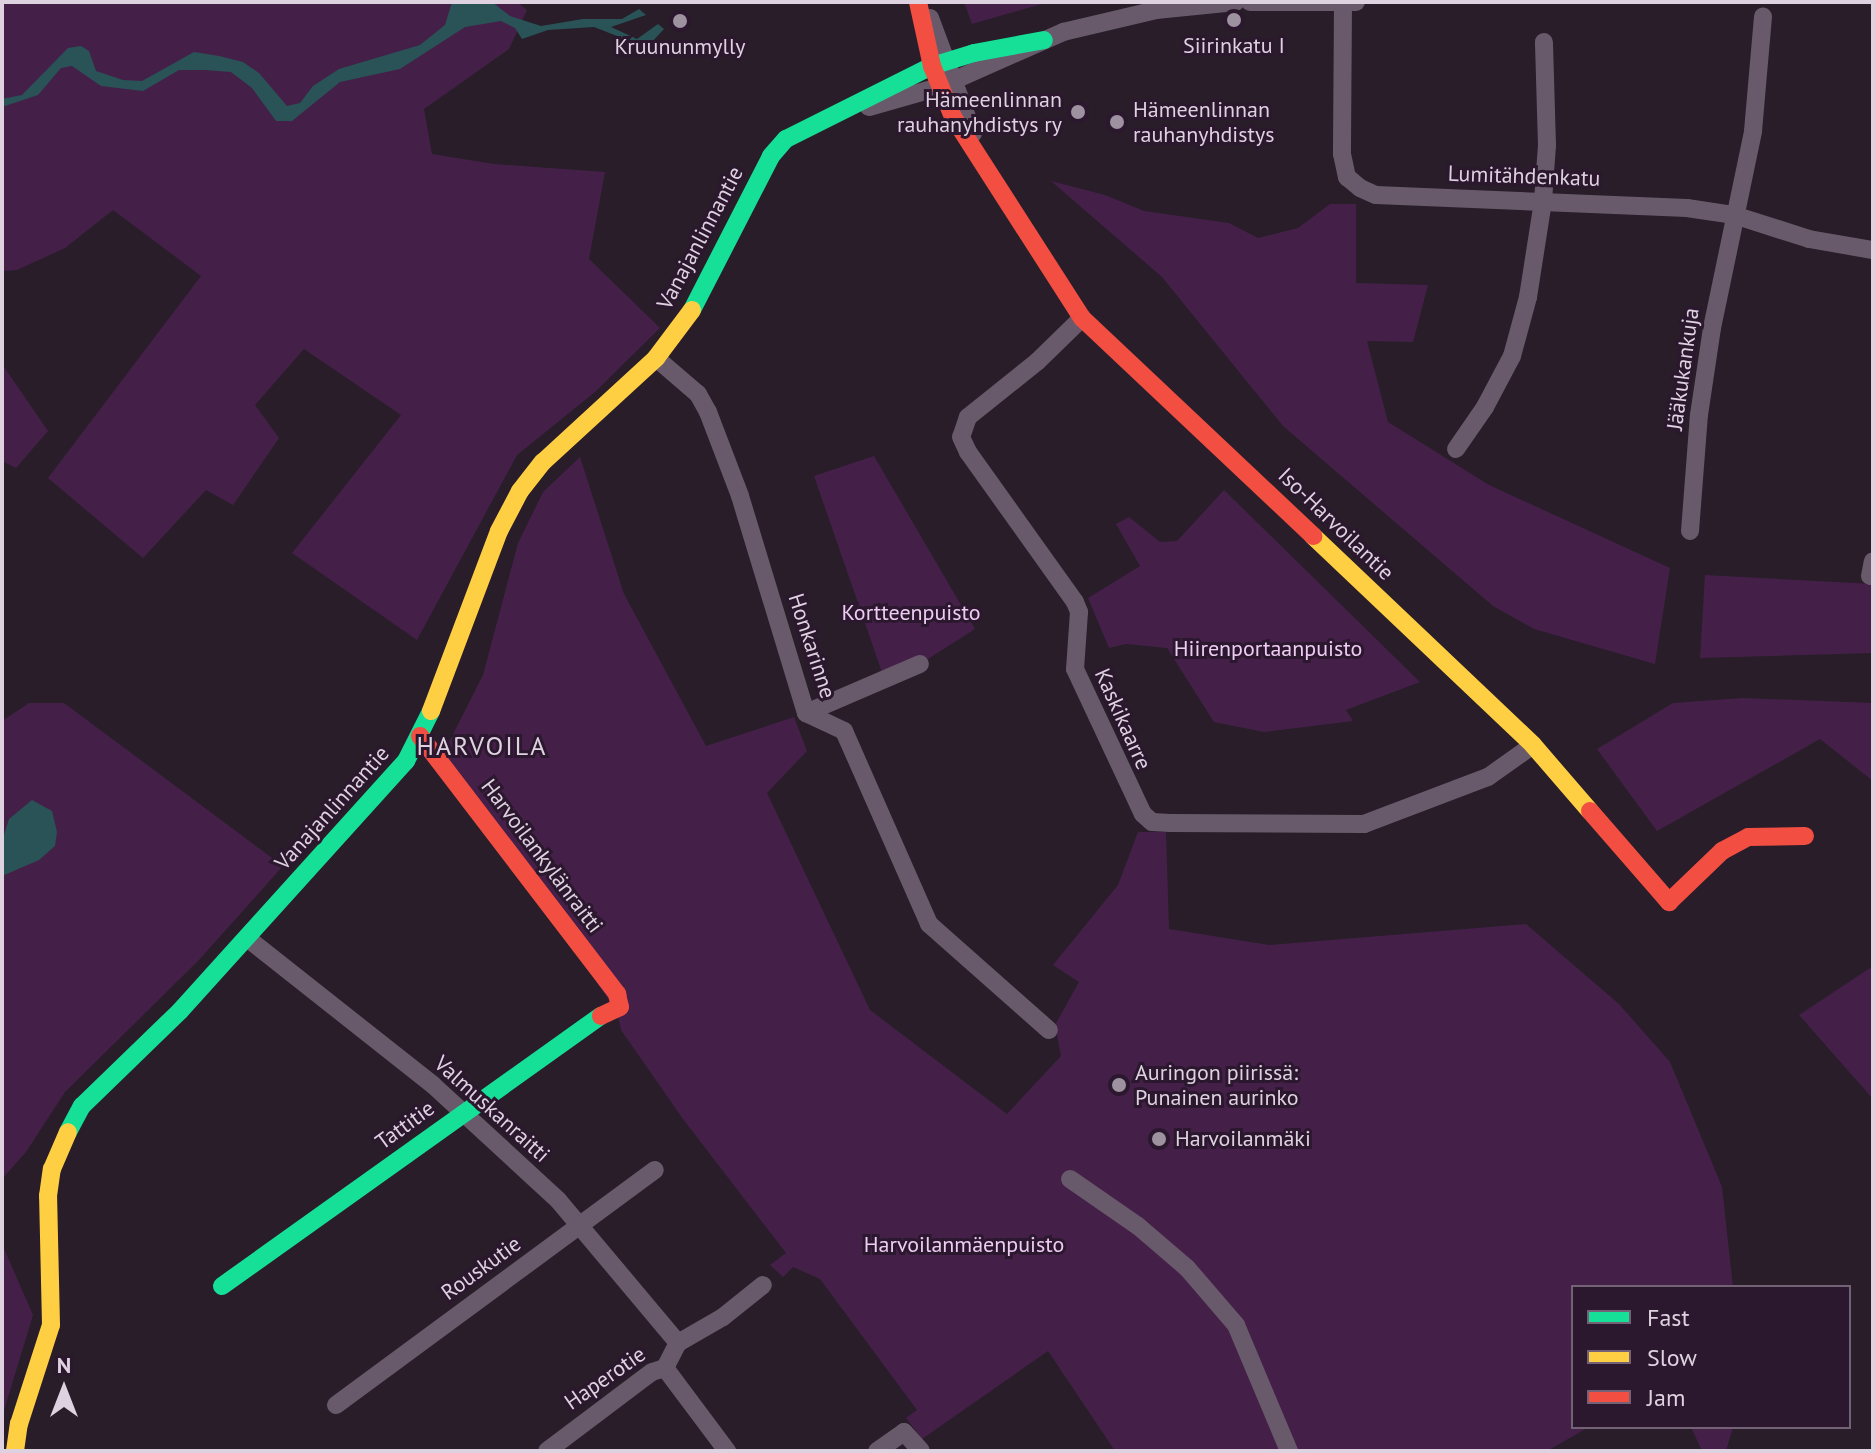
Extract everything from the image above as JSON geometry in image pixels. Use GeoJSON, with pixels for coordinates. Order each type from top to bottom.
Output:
{"type":"FeatureCollection","features":[{"type":"Feature","properties":{"kind":"street","name":"Iso-Harvoilantie"},"geometry":{"type":"LineString","coordinates":[[920,2],[947,84],[985,170],[1082,318],[1533,745],[1669,902],[1722,851],[1748,837],[1805,836]]}},
{"type":"Feature","properties":{"kind":"street","name":"Vanajanlinnantie"},"geometry":{"type":"LineString","coordinates":[[846,111],[947,84],[1063,32],[1156,10],[1236,2]]}},
{"type":"Feature","properties":{"kind":"street"},"geometry":{"type":"LineString","coordinates":[[1250,2],[1350,3]]}},
{"type":"Feature","properties":{"kind":"street","name":"Lumitähdenkatu"},"geometry":{"type":"LineString","coordinates":[[1350,3],[1342,154],[1347,177],[1360,188],[1376,195],[1655,204],[1734,215],[1809,239],[1873,250]]}},
{"type":"Feature","properties":{"kind":"street","name":"Jääkukankuja"},"geometry":{"type":"LineString","coordinates":[[1690,531],[1699,415],[1734,215],[1753,131],[1763,16]]}},
{"type":"Feature","properties":{"kind":"street","name":"Vanajanlinnantie"},"geometry":{"type":"LineString","coordinates":[[15,1451],[19,1424],[51,1325],[48,1196],[59,1150],[82,1106],[180,1011],[386,785],[420,736],[441,690],[499,531],[520,491],[543,462],[656,358],[693,309],[771,156],[801,130],[940,64],[1044,40]]}},
{"type":"Feature","properties":{"kind":"street"},"geometry":{"type":"LineString","coordinates":[[1456,449],[1485,407],[1512,356],[1528,297],[1543,201],[1547,145],[1544,42]]}},
{"type":"Feature","properties":{"kind":"street","name":"Kaskikaarre"},"geometry":{"type":"LineString","coordinates":[[1082,318],[1038,361],[968,417],[961,437],[968,452],[1075,602],[1079,612],[1075,669],[1143,814],[1152,822],[1170,823],[1364,824],[1488,777],[1533,745]]}},
{"type":"Feature","properties":{"kind":"street","name":"Honkarinne"},"geometry":{"type":"LineString","coordinates":[[656,358],[698,394],[708,412],[740,496],[806,713],[844,731],[929,924],[1049,1030]]}},
{"type":"Feature","properties":{"kind":"street"},"geometry":{"type":"LineString","coordinates":[[806,713],[920,664]]}},
{"type":"Feature","properties":{"kind":"street","name":"Harvoilankylänraitti"},"geometry":{"type":"LineString","coordinates":[[420,736],[617,994],[620,1007]]}},
{"type":"Feature","properties":{"kind":"street","name":"Valmuskanraitti"},"geometry":{"type":"LineString","coordinates":[[247,938],[462,1113],[580,1225],[678,1343]]}},
{"type":"Feature","properties":{"kind":"street","name":"Tattitie"},"geometry":{"type":"LineString","coordinates":[[222,1286],[462,1113],[609,1010],[620,1007]]}},
{"type":"Feature","properties":{"kind":"street","name":"Rouskutie"},"geometry":{"type":"LineString","coordinates":[[336,1405],[655,1170]]}},
{"type":"Feature","properties":{"kind":"street"},"geometry":{"type":"LineString","coordinates":[[1070,1179],[1138,1226],[1187,1268],[1236,1325],[1289,1451]]}},
{"type":"Feature","properties":{"kind":"street"},"geometry":{"type":"LineString","coordinates":[[678,1343],[723,1317],[763,1285]]}},
{"type":"Feature","properties":{"kind":"street","name":"Haperotie"},"geometry":{"type":"LineString","coordinates":[[547,1451],[652,1372],[665,1368],[678,1343]]}},
{"type":"Feature","properties":{"kind":"street"},"geometry":{"type":"LineString","coordinates":[[665,1368],[727,1451]]}},
{"type":"Feature","properties":{"kind":"street"},"geometry":{"type":"LineString","coordinates":[[877,1451],[904,1432],[921,1451]]}},
{"type":"Feature","properties":{"kind":"green space"},"geometry":{"type":"Polygon","coordinates":[[[2,2],[517,2],[527,10],[509,49],[424,109],[432,154],[494,164],[605,172],[589,259],[660,328],[595,392],[517,455],[417,640],[292,553],[401,415],[304,349],[255,405],[279,438],[233,505],[206,490],[143,558],[48,478],[201,276],[113,210],[65,248],[17,270],[2,271],[2,2]]]}},
{"type":"Feature","properties":{"kind":"green space"},"geometry":{"type":"Polygon","coordinates":[[[964,2],[1049,2],[972,24],[964,2]]]}},
{"type":"Feature","properties":{"kind":"green space"},"geometry":{"type":"Polygon","coordinates":[[[1051,181],[1105,195],[1144,211],[1229,223],[1258,238],[1298,228],[1330,204],[1356,204],[1356,283],[1428,285],[1413,342],[1367,341],[1388,422],[1489,485],[1670,568],[1655,664],[1534,629],[1493,606],[1283,426],[1162,277],[1051,181]]]}},
{"type":"Feature","properties":{"kind":"green space"},"geometry":{"type":"Polygon","coordinates":[[[2,364],[48,431],[16,468],[2,461],[2,364]]]}},
{"type":"Feature","properties":{"kind":"green space","name":"Kortteenpuisto"},"geometry":{"type":"Polygon","coordinates":[[[874,456],[975,629],[920,664],[885,681],[814,476],[874,456]]]}},
{"type":"Feature","properties":{"kind":"green space","name":"Harvoilanmäenpuisto"},"geometry":{"type":"Polygon","coordinates":[[[580,457],[624,594],[706,746],[794,717],[807,751],[767,793],[870,1010],[1007,1114],[1061,1056],[1055,1025],[1079,982],[1053,965],[1118,885],[1138,832],[1166,832],[1169,929],[1269,945],[1526,924],[1619,1004],[1670,1062],[1722,1187],[1733,1285],[1571,1285],[1571,1429],[1586,1429],[1547,1451],[1115,1451],[1048,1351],[922,1439],[906,1418],[917,1410],[820,1279],[793,1267],[783,1277],[770,1265],[786,1253],[683,1119],[621,1030],[617,1012],[442,756],[483,675],[518,543],[543,492],[580,457]]]}},
{"type":"Feature","properties":{"kind":"green space","name":"Hiirenportaanpuisto"},"geometry":{"type":"Polygon","coordinates":[[[1224,490],[1420,682],[1346,710],[1353,721],[1264,732],[1214,722],[1167,648],[1126,644],[1109,648],[1088,598],[1140,566],[1116,524],[1129,517],[1160,542],[1177,541],[1224,490]]]}},
{"type":"Feature","properties":{"kind":"green space"},"geometry":{"type":"Polygon","coordinates":[[[1705,575],[1873,584],[1873,653],[1700,658],[1705,575]]]}},
{"type":"Feature","properties":{"kind":"green space"},"geometry":{"type":"Polygon","coordinates":[[[1743,698],[1873,703],[1873,781],[1820,739],[1657,831],[1597,749],[1673,703],[1743,698]]]}},
{"type":"Feature","properties":{"kind":"green space"},"geometry":{"type":"Polygon","coordinates":[[[29,703],[64,703],[283,866],[198,961],[65,1092],[26,1152],[2,1179],[2,721],[29,703]]]}},
{"type":"Feature","properties":{"kind":"green space"},"geometry":{"type":"Polygon","coordinates":[[[1873,966],[1873,1099],[1799,1015],[1873,966]]]}},
{"type":"Feature","properties":{"kind":"green space"},"geometry":{"type":"Polygon","coordinates":[[[2,1244],[33,1315],[2,1417],[2,1244]]]}},
{"type":"Feature","properties":{"kind":"green space"},"geometry":{"type":"Polygon","coordinates":[[[1692,1429],[1732,1429],[1726,1451],[1702,1451],[1692,1429]]]}},
{"type":"Feature","properties":{"kind":"shaded area"},"geometry":{"type":"Polygon","coordinates":[[[452,2],[492,2],[510,16],[541,26],[583,19],[622,19],[639,9],[646,15],[611,27],[637,39],[658,24],[664,29],[651,43],[640,45],[594,27],[548,30],[522,39],[515,28],[501,21],[465,27],[400,69],[340,82],[292,121],[276,121],[252,88],[231,72],[205,70],[179,70],[143,91],[101,86],[72,66],[61,68],[38,95],[2,107],[2,99],[22,95],[68,48],[81,46],[89,51],[96,71],[123,80],[142,81],[194,52],[243,62],[259,73],[287,106],[300,103],[313,86],[339,69],[420,45],[445,25],[452,2]]]}},
{"type":"Feature","properties":{"kind":"shaded area"},"geometry":{"type":"Polygon","coordinates":[[[32,800],[52,811],[57,832],[55,846],[39,860],[2,876],[2,841],[9,819],[32,800]]]}},
{"type":"Feature","properties":{"kind":"traffic: fast"},"geometry":{"type":"LineString","coordinates":[[692,310],[771,156],[786,139],[932,66],[974,53],[1044,40]]}},
{"type":"Feature","properties":{"kind":"traffic: fast"},"geometry":{"type":"LineString","coordinates":[[68,1132],[82,1106],[180,1011],[406,761],[431,711]]}},
{"type":"Feature","properties":{"kind":"traffic: fast"},"geometry":{"type":"LineString","coordinates":[[222,1286],[601,1016]]}},
{"type":"Feature","properties":{"kind":"traffic: slow"},"geometry":{"type":"LineString","coordinates":[[431,711],[499,531],[520,491],[543,462],[656,358],[692,310]]}},
{"type":"Feature","properties":{"kind":"traffic: slow"},"geometry":{"type":"LineString","coordinates":[[1313,536],[1533,745],[1590,811]]}},
{"type":"Feature","properties":{"kind":"traffic: slow"},"geometry":{"type":"LineString","coordinates":[[15,1451],[19,1424],[51,1325],[48,1196],[52,1169],[68,1132]]}},
{"type":"Feature","properties":{"kind":"traffic: jam"},"geometry":{"type":"LineString","coordinates":[[918,2],[932,66],[953,117],[1082,318],[1313,536]]}},
{"type":"Feature","properties":{"kind":"traffic: jam"},"geometry":{"type":"LineString","coordinates":[[420,736],[617,994],[620,1007],[601,1016]]}},
{"type":"Feature","properties":{"kind":"traffic: jam"},"geometry":{"type":"LineString","coordinates":[[1590,811],[1669,902],[1722,851],[1748,837],[1805,836]]}},
{"type":"Feature","properties":{"kind":"place","name":"Siirinkatu I"},"geometry":{"type":"Point","coordinates":[1234,20]}},
{"type":"Feature","properties":{"kind":"place","name":"Kruununmylly"},"geometry":{"type":"Point","coordinates":[680,21]}},
{"type":"Feature","properties":{"kind":"place","name":"Hämeenlinnan rauhanyhdistys ry"},"geometry":{"type":"Point","coordinates":[1078,112]}},
{"type":"Feature","properties":{"kind":"place","name":"Hämeenlinnan rauhanyhdistys"},"geometry":{"type":"Point","coordinates":[1117,122]}},
{"type":"Feature","properties":{"kind":"place","name":"Auringon piirissä: Punainen aurinko"},"geometry":{"type":"Point","coordinates":[1119,1085]}},
{"type":"Feature","properties":{"kind":"place","name":"Harvoilanmäki"},"geometry":{"type":"Point","coordinates":[1159,1139]}},
{"type":"Feature","properties":{"kind":"district","name":"HARVOILA"},"geometry":{"type":"Point","coordinates":[482,746]}}]}
